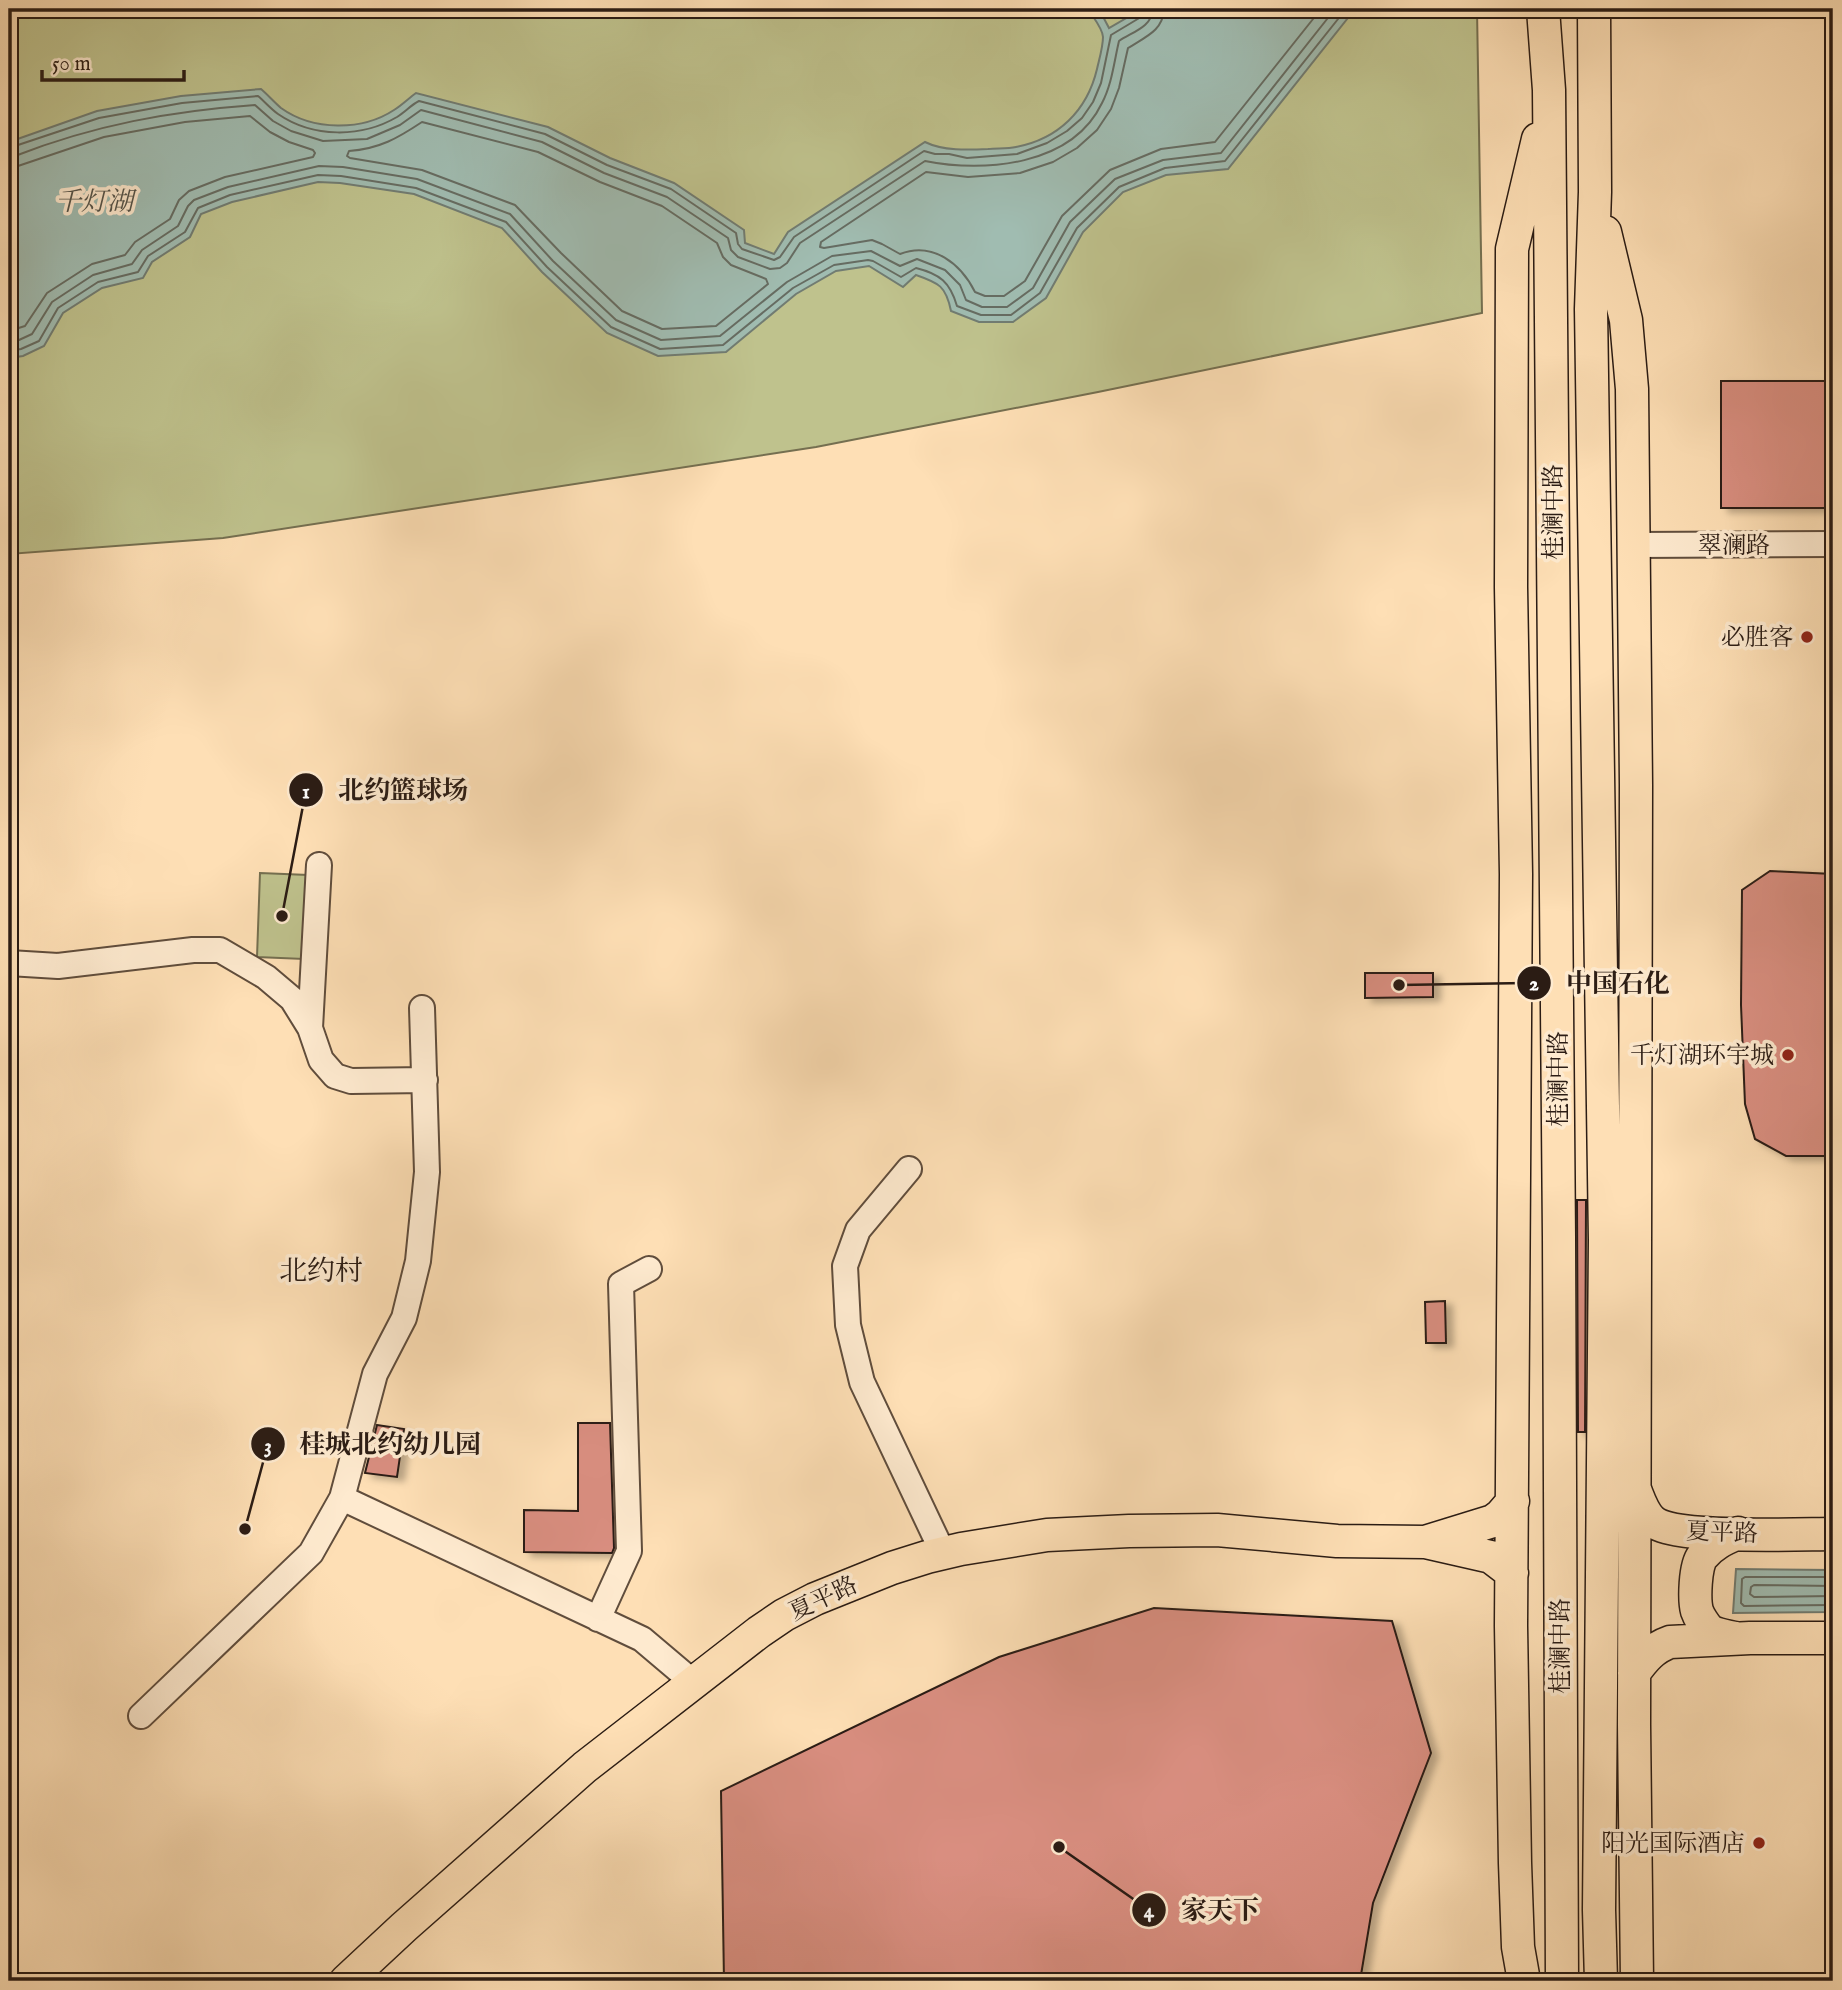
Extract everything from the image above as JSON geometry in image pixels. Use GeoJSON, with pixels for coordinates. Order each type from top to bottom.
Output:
{"type":"FeatureCollection","features":[{"type":"Feature","properties":{"kind":"main road","name":"桂澜中路"},"geometry":{"type":"LineString","coordinates":[[1543,9],[1549,90],[1559,1237],[1562,1981]]}},
{"type":"Feature","properties":{"kind":"main road","name":"桂澜中路"},"geometry":{"type":"LineString","coordinates":[[1594,9],[1595,192],[1591,309],[1605,1240],[1599,1896],[1601,1981]]}},
{"type":"Feature","properties":{"kind":"main road"},"geometry":{"type":"LineString","coordinates":[[1524,1981],[1518,1947],[1515,1863],[1512,1573],[1516,874],[1511,587],[1512,248],[1549,90]]}},
{"type":"Feature","properties":{"kind":"main road"},"geometry":{"type":"LineString","coordinates":[[1595,192],[1626,320],[1632,389],[1635,545],[1634,1673],[1637,1981]]}},
{"type":"Feature","properties":{"kind":"main road"},"geometry":{"type":"LineString","coordinates":[[1514,1371],[1559,1237]]}},
{"type":"Feature","properties":{"kind":"main road"},"geometry":{"type":"LineString","coordinates":[[1605,1240],[1634,1388]]}},
{"type":"Feature","properties":{"kind":"main road","name":"夏平路"},"geometry":{"type":"LineString","coordinates":[[1634,1486],[1642,1508],[1652,1521],[1666,1529],[1684,1532],[1833,1534]]}},
{"type":"Feature","properties":{"kind":"main road","name":"夏平路"},"geometry":{"type":"LineString","coordinates":[[1425,1542],[1493,1521],[1513,1501]]}},
{"type":"Feature","properties":{"kind":"main road","name":"夏平路"},"geometry":{"type":"LineString","coordinates":[[346,1981],[585,1767],[759,1632],[784,1615],[855,1582],[904,1564],[1001,1541],[1047,1535],[1217,1530],[1337,1541],[1425,1542],[1491,1558],[1512,1573]]}},
{"type":"Feature","properties":{"kind":"main road"},"geometry":{"type":"LineString","coordinates":[[1738,1533],[1710,1548],[1702,1558],[1697,1569],[1696,1595],[1697,1612],[1709,1630],[1738,1639]]}},
{"type":"Feature","properties":{"kind":"main road"},"geometry":{"type":"LineString","coordinates":[[1634,1673],[1658,1646],[1670,1642],[1833,1638]]}},
{"type":"Feature","properties":{"kind":"street","name":"翠澜路"},"geometry":{"type":"LineString","coordinates":[[1635,545],[1833,544]]}},
{"type":"Feature","properties":{"kind":"street"},"geometry":{"type":"LineString","coordinates":[[310,1028],[319,865]]}},
{"type":"Feature","properties":{"kind":"street"},"geometry":{"type":"LineString","coordinates":[[9,964],[58,966],[192,950],[220,950],[266,976],[292,999],[310,1028],[321,1060],[335,1076],[351,1082],[425,1080]]}},
{"type":"Feature","properties":{"kind":"street"},"geometry":{"type":"LineString","coordinates":[[141,1716],[311,1553],[342,1498],[375,1374],[404,1318],[418,1261],[428,1172],[422,1008]]}},
{"type":"Feature","properties":{"kind":"street"},"geometry":{"type":"LineString","coordinates":[[909,1169],[858,1230],[845,1266],[849,1325],[862,1382],[943,1553]]}},
{"type":"Feature","properties":{"kind":"street"},"geometry":{"type":"LineString","coordinates":[[598,1619],[629,1550],[621,1284],[649,1269]]}},
{"type":"Feature","properties":{"kind":"street"},"geometry":{"type":"LineString","coordinates":[[342,1498],[642,1639],[694,1683]]}},
{"type":"Feature","properties":{"kind":"green space"},"geometry":{"type":"Polygon","coordinates":[[[9,9],[1477,9],[1482,313],[816,447],[223,538],[9,554],[9,9]]]}},
{"type":"Feature","properties":{"kind":"green space"},"geometry":{"type":"Polygon","coordinates":[[[260,873],[308,875],[304,959],[257,957],[260,873]]]}},
{"type":"Feature","properties":{"kind":"water","name":"千灯湖"},"geometry":{"type":"Polygon","coordinates":[[[1088,9],[1099,9],[1109,28],[1142,9],[1355,9],[1228,169],[1166,175],[1123,192],[1083,232],[1046,298],[1013,322],[979,322],[951,311],[944,291],[930,280],[916,275],[903,287],[869,266],[836,271],[796,294],[726,352],[658,356],[607,333],[542,272],[502,228],[414,194],[318,182],[232,202],[201,214],[190,237],[152,262],[143,278],[102,288],[63,313],[44,346],[23,356],[9,358],[9,142],[97,111],[181,96],[261,89],[294,116],[338,126],[381,117],[416,93],[548,127],[610,158],[674,183],[744,230],[745,243],[774,254],[788,232],[925,142],[956,149],[1009,148],[1031,143],[1057,130],[1078,110],[1086,98],[1097,69],[1103,34],[1088,9]]]}},
{"type":"Feature","properties":{"kind":"water"},"geometry":{"type":"Polygon","coordinates":[[[1736,1569],[1833,1570],[1833,1612],[1733,1613],[1736,1569]]]}},
{"type":"Feature","properties":{"kind":"building"},"geometry":{"type":"Polygon","coordinates":[[[1721,381],[1833,381],[1833,508],[1721,508],[1721,381]]]}},
{"type":"Feature","properties":{"kind":"building","name":"千灯湖环宇城"},"geometry":{"type":"Polygon","coordinates":[[[1770,871],[1833,874],[1833,1156],[1786,1156],[1755,1139],[1745,1104],[1741,1005],[1742,890],[1770,871]]]}},
{"type":"Feature","properties":{"kind":"building"},"geometry":{"type":"Polygon","coordinates":[[[1365,973],[1433,973],[1433,997],[1365,998],[1365,973]]]}},
{"type":"Feature","properties":{"kind":"building"},"geometry":{"type":"Polygon","coordinates":[[[1577,1200],[1586,1200],[1585,1432],[1578,1432],[1577,1200]]]}},
{"type":"Feature","properties":{"kind":"building"},"geometry":{"type":"Polygon","coordinates":[[[1445,1301],[1446,1343],[1426,1343],[1425,1302],[1445,1301]]]}},
{"type":"Feature","properties":{"kind":"building"},"geometry":{"type":"Polygon","coordinates":[[[578,1423],[610,1423],[612,1553],[524,1552],[524,1510],[578,1511],[578,1423]]]}},
{"type":"Feature","properties":{"kind":"building"},"geometry":{"type":"Polygon","coordinates":[[[377,1425],[404,1429],[397,1477],[365,1473],[377,1425]]]}},
{"type":"Feature","properties":{"kind":"building"},"geometry":{"type":"Polygon","coordinates":[[[1154,1608],[1392,1621],[1431,1753],[1373,1903],[1360,1981],[724,1981],[721,1791],[999,1657],[1154,1608]]]}},
{"type":"Feature","properties":{"kind":"place","name":"必胜客"},"geometry":{"type":"Point","coordinates":[1807,637]}},
{"type":"Feature","properties":{"kind":"place","name":"北约篮球场"},"geometry":{"type":"Point","coordinates":[282,916]}},
{"type":"Feature","properties":{"kind":"place","name":"中国石化"},"geometry":{"type":"Point","coordinates":[1399,985]}},
{"type":"Feature","properties":{"kind":"place","name":"千灯湖环宇城"},"geometry":{"type":"Point","coordinates":[1788,1055]}},
{"type":"Feature","properties":{"kind":"place","name":"桂城北约幼儿园"},"geometry":{"type":"Point","coordinates":[245,1529]}},
{"type":"Feature","properties":{"kind":"place","name":"阳光国际酒店"},"geometry":{"type":"Point","coordinates":[1759,1843]}},
{"type":"Feature","properties":{"kind":"place","name":"家天下"},"geometry":{"type":"Point","coordinates":[1059,1847]}},
{"type":"Feature","properties":{"kind":"district","name":"北约村"},"geometry":{"type":"Point","coordinates":[321,1270]}}]}
